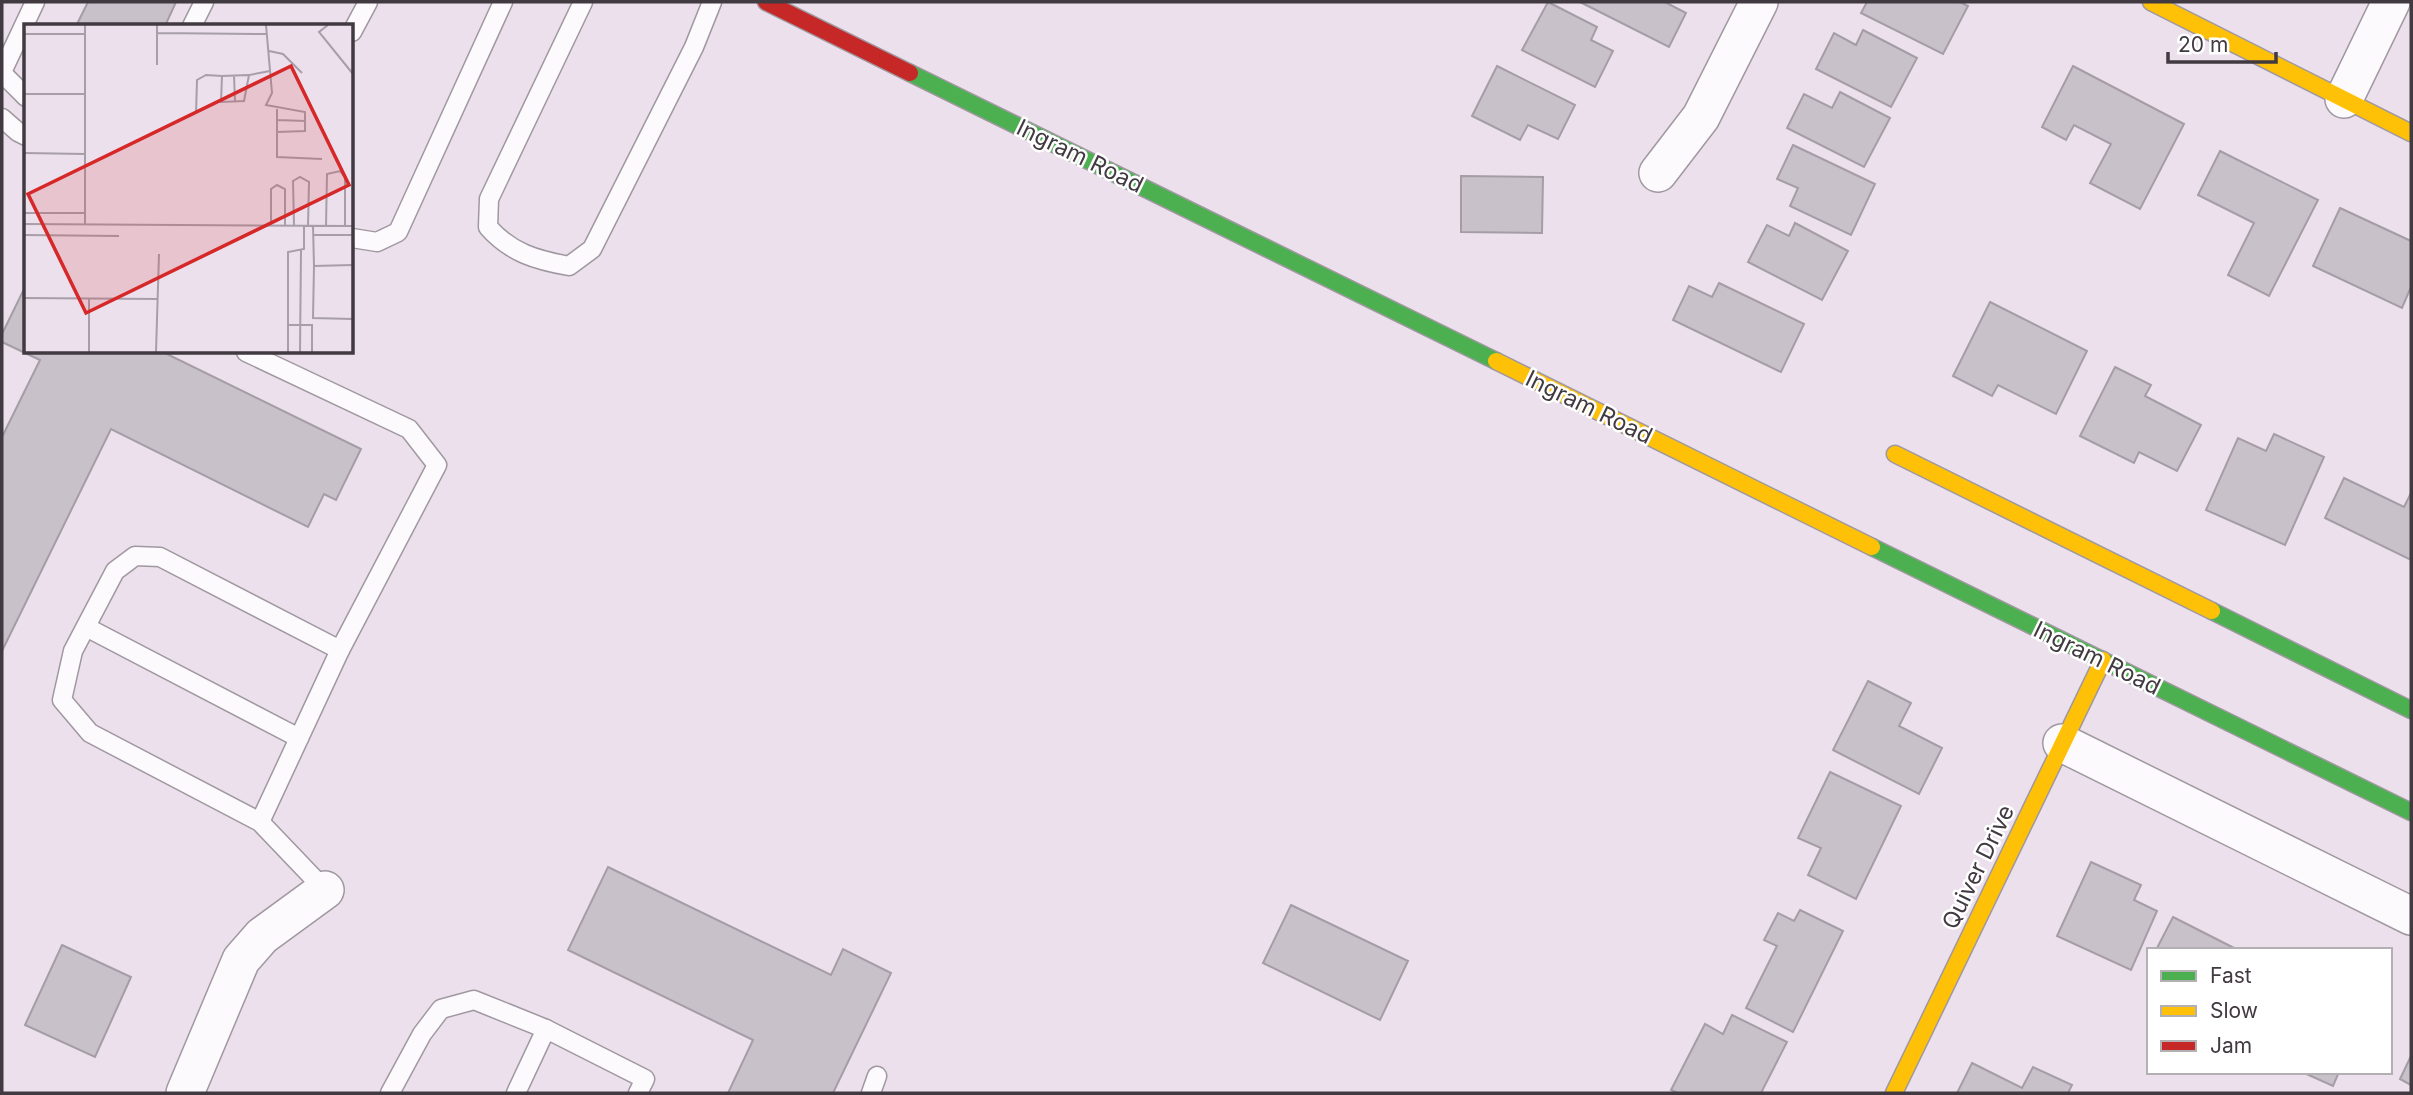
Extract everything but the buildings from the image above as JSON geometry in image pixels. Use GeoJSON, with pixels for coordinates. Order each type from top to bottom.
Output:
{"type":"FeatureCollection","features":[{"type":"Feature","properties":{"kind":"main road","name":"Ingram Road"},"geometry":{"type":"LineString","coordinates":[[766,2],[2411,812]]}},
{"type":"Feature","properties":{"kind":"main road"},"geometry":{"type":"LineString","coordinates":[[2151,2],[2411,133]]}},
{"type":"Feature","properties":{"kind":"main road"},"geometry":{"type":"LineString","coordinates":[[1895,454],[2411,709]]}},
{"type":"Feature","properties":{"kind":"main road","name":"Quiver Drive"},"geometry":{"type":"LineString","coordinates":[[1895,1093],[2103,660]]}},
{"type":"Feature","properties":{"kind":"street"},"geometry":{"type":"LineString","coordinates":[[1658,173],[1701,117],[1759,2]]}},
{"type":"Feature","properties":{"kind":"street"},"geometry":{"type":"LineString","coordinates":[[2344,99],[2391,2]]}},
{"type":"Feature","properties":{"kind":"street"},"geometry":{"type":"LineString","coordinates":[[2063,743],[2411,916]]}},
{"type":"Feature","properties":{"kind":"street"},"geometry":{"type":"LineString","coordinates":[[185,1093],[241,960],[262,936],[325,890]]}},
{"type":"Feature","properties":{"kind":"lane"},"geometry":{"type":"LineString","coordinates":[[25,24],[36,2]]}},
{"type":"Feature","properties":{"kind":"lane"},"geometry":{"type":"LineString","coordinates":[[193,24],[204,2]]}},
{"type":"Feature","properties":{"kind":"lane"},"geometry":{"type":"LineString","coordinates":[[354,28],[368,2]]}},
{"type":"Feature","properties":{"kind":"lane"},"geometry":{"type":"LineString","coordinates":[[354,238],[377,242],[398,232],[503,2]]}},
{"type":"Feature","properties":{"kind":"lane"},"geometry":{"type":"LineString","coordinates":[[583,2],[489,199],[488,227],[501,242],[537,260],[569,265],[592,249],[694,47],[712,2]]}},
{"type":"Feature","properties":{"kind":"lane"},"geometry":{"type":"LineString","coordinates":[[24,27],[2,72],[24,95]]}},
{"type":"Feature","properties":{"kind":"lane"},"geometry":{"type":"LineString","coordinates":[[2,118],[24,135]]}},
{"type":"Feature","properties":{"kind":"lane"},"geometry":{"type":"LineString","coordinates":[[250,354],[409,429],[438,465],[340,650],[260,822]]}},
{"type":"Feature","properties":{"kind":"lane"},"geometry":{"type":"LineString","coordinates":[[325,890],[260,822],[90,733],[62,700],[73,651],[115,571],[135,556],[160,557],[340,650]]}},
{"type":"Feature","properties":{"kind":"lane"},"geometry":{"type":"LineString","coordinates":[[86,627],[299,738]]}},
{"type":"Feature","properties":{"kind":"lane"},"geometry":{"type":"LineString","coordinates":[[390,1093],[422,1034],[441,1009],[474,1000],[546,1029],[645,1079],[638,1093]]}},
{"type":"Feature","properties":{"kind":"lane"},"geometry":{"type":"LineString","coordinates":[[516,1093],[546,1029]]}},
{"type":"Feature","properties":{"kind":"lane"},"geometry":{"type":"LineString","coordinates":[[871,1093],[877,1076]]}},
{"type":"Feature","properties":{"kind":"traffic: fast"},"geometry":{"type":"LineString","coordinates":[[910,73],[1496,361]]}},
{"type":"Feature","properties":{"kind":"traffic: fast"},"geometry":{"type":"LineString","coordinates":[[1872,547],[2411,812]]}},
{"type":"Feature","properties":{"kind":"traffic: fast"},"geometry":{"type":"LineString","coordinates":[[2212,611],[2411,710]]}},
{"type":"Feature","properties":{"kind":"traffic: slow"},"geometry":{"type":"LineString","coordinates":[[2151,2],[2411,133]]}},
{"type":"Feature","properties":{"kind":"traffic: slow"},"geometry":{"type":"LineString","coordinates":[[1496,361],[1872,547]]}},
{"type":"Feature","properties":{"kind":"traffic: slow"},"geometry":{"type":"LineString","coordinates":[[1895,454],[2212,611]]}},
{"type":"Feature","properties":{"kind":"traffic: slow"},"geometry":{"type":"LineString","coordinates":[[1894,1093],[2103,660]]}},
{"type":"Feature","properties":{"kind":"traffic: jam"},"geometry":{"type":"LineString","coordinates":[[766,2],[910,73]]}}]}
